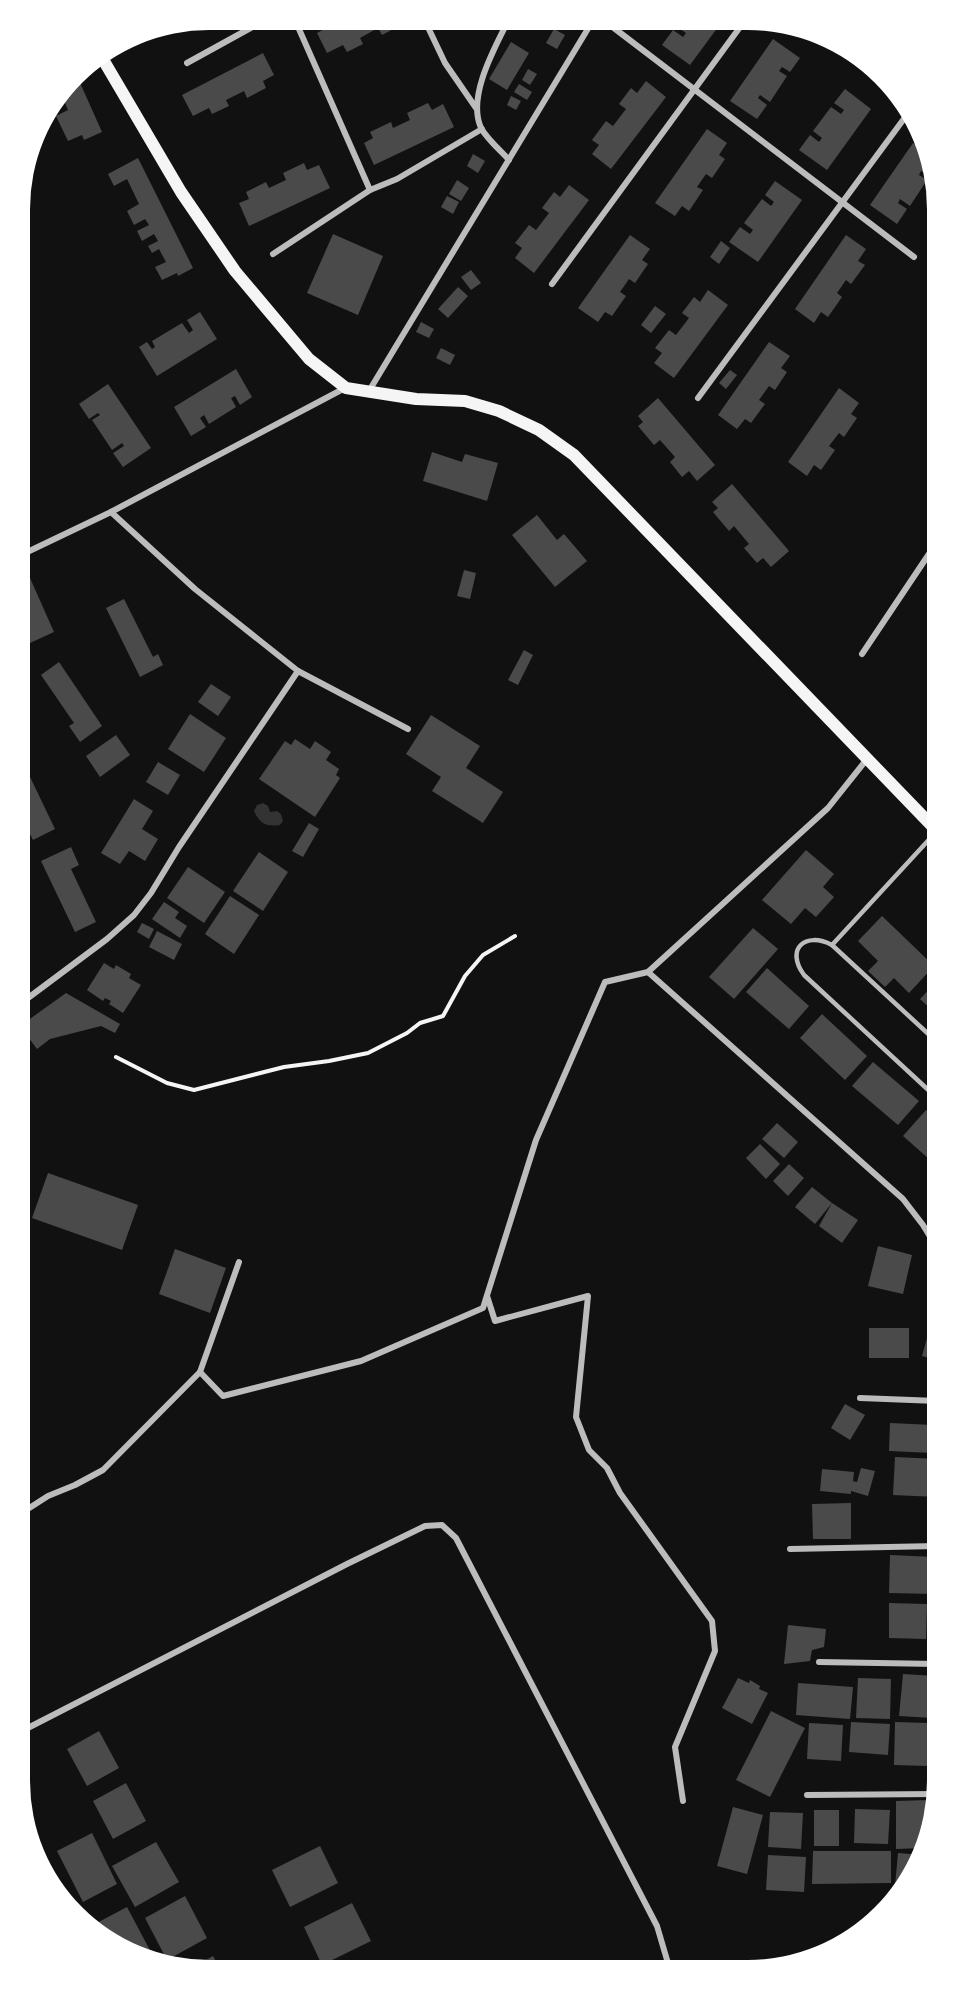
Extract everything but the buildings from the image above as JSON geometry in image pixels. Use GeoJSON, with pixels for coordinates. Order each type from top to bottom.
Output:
{"type":"FeatureCollection","features":[{"type":"Feature","properties":{"kind":"main road"},"geometry":{"type":"LineString","coordinates":[[105,63],[181,192],[235,272],[309,359],[346,388],[416,399],[465,401],[499,411],[539,430],[574,455],[927,821]]}},
{"type":"Feature","properties":{"kind":"street"},"geometry":{"type":"LineString","coordinates":[[187,63],[248,30]]}},
{"type":"Feature","properties":{"kind":"street"},"geometry":{"type":"LineString","coordinates":[[299,30],[370,190]]}},
{"type":"Feature","properties":{"kind":"street"},"geometry":{"type":"LineString","coordinates":[[429,30],[445,63],[476,108],[482,129],[509,160]]}},
{"type":"Feature","properties":{"kind":"street"},"geometry":{"type":"LineString","coordinates":[[476,108],[478,93],[504,30]]}},
{"type":"Feature","properties":{"kind":"street"},"geometry":{"type":"LineString","coordinates":[[369,392],[587,30]]}},
{"type":"Feature","properties":{"kind":"street"},"geometry":{"type":"LineString","coordinates":[[617,30],[914,257]]}},
{"type":"Feature","properties":{"kind":"street"},"geometry":{"type":"LineString","coordinates":[[552,284],[738,30]]}},
{"type":"Feature","properties":{"kind":"street"},"geometry":{"type":"LineString","coordinates":[[698,398],[903,120]]}},
{"type":"Feature","properties":{"kind":"street"},"geometry":{"type":"LineString","coordinates":[[273,254],[370,190],[397,179],[482,129]]}},
{"type":"Feature","properties":{"kind":"street"},"geometry":{"type":"LineString","coordinates":[[30,551],[111,512],[346,388]]}},
{"type":"Feature","properties":{"kind":"street"},"geometry":{"type":"LineString","coordinates":[[111,512],[195,589],[298,671],[408,729]]}},
{"type":"Feature","properties":{"kind":"street"},"geometry":{"type":"LineString","coordinates":[[862,654],[927,557]]}},
{"type":"Feature","properties":{"kind":"street"},"geometry":{"type":"LineString","coordinates":[[30,997],[107,939],[134,915],[151,893],[179,847],[298,671]]}},
{"type":"Feature","properties":{"kind":"street"},"geometry":{"type":"LineString","coordinates":[[200,1372],[223,1396],[361,1361],[483,1308],[536,1140],[605,982],[648,972],[828,808],[867,759]]}},
{"type":"Feature","properties":{"kind":"street"},"geometry":{"type":"LineString","coordinates":[[648,972],[903,1199],[927,1234]]}},
{"type":"Feature","properties":{"kind":"street"},"geometry":{"type":"LineString","coordinates":[[30,1508],[48,1496],[103,1470],[200,1372],[239,1262]]}},
{"type":"Feature","properties":{"kind":"street"},"geometry":{"type":"LineString","coordinates":[[487,1296],[495,1321],[588,1296],[576,1417],[589,1450],[608,1468],[620,1493],[712,1621],[715,1651],[675,1747],[683,1801]]}},
{"type":"Feature","properties":{"kind":"street"},"geometry":{"type":"LineString","coordinates":[[860,1398],[927,1401]]}},
{"type":"Feature","properties":{"kind":"street"},"geometry":{"type":"LineString","coordinates":[[30,1727],[347,1564],[425,1526],[442,1525],[456,1538],[657,1926],[667,1960]]}},
{"type":"Feature","properties":{"kind":"street"},"geometry":{"type":"LineString","coordinates":[[790,1549],[927,1546]]}},
{"type":"Feature","properties":{"kind":"street"},"geometry":{"type":"LineString","coordinates":[[819,1662],[927,1664]]}},
{"type":"Feature","properties":{"kind":"street"},"geometry":{"type":"LineString","coordinates":[[807,1795],[927,1794]]}},
{"type":"Feature","properties":{"kind":"lane"},"geometry":{"type":"LineString","coordinates":[[832,945],[927,842]]}},
{"type":"Feature","properties":{"kind":"lane"},"geometry":{"type":"LineString","coordinates":[[927,1033],[832,945],[816,939],[808,940],[798,947],[796,956],[798,967],[804,975],[927,1089]]}},
{"type":"Feature","properties":{"kind":"path"},"geometry":{"type":"LineString","coordinates":[[116,1057],[167,1083],[194,1090],[284,1067],[368,1053],[407,1033],[420,1023],[443,1016],[465,976],[483,955],[515,936]]}},
{"type":"Feature","properties":{"kind":"shaded area"},"geometry":{"type":"Polygon","coordinates":[[[263,803],[268,806],[270,812],[277,811],[281,814],[283,821],[280,825],[267,825],[259,819],[254,811],[257,805],[263,803]]]}}]}
